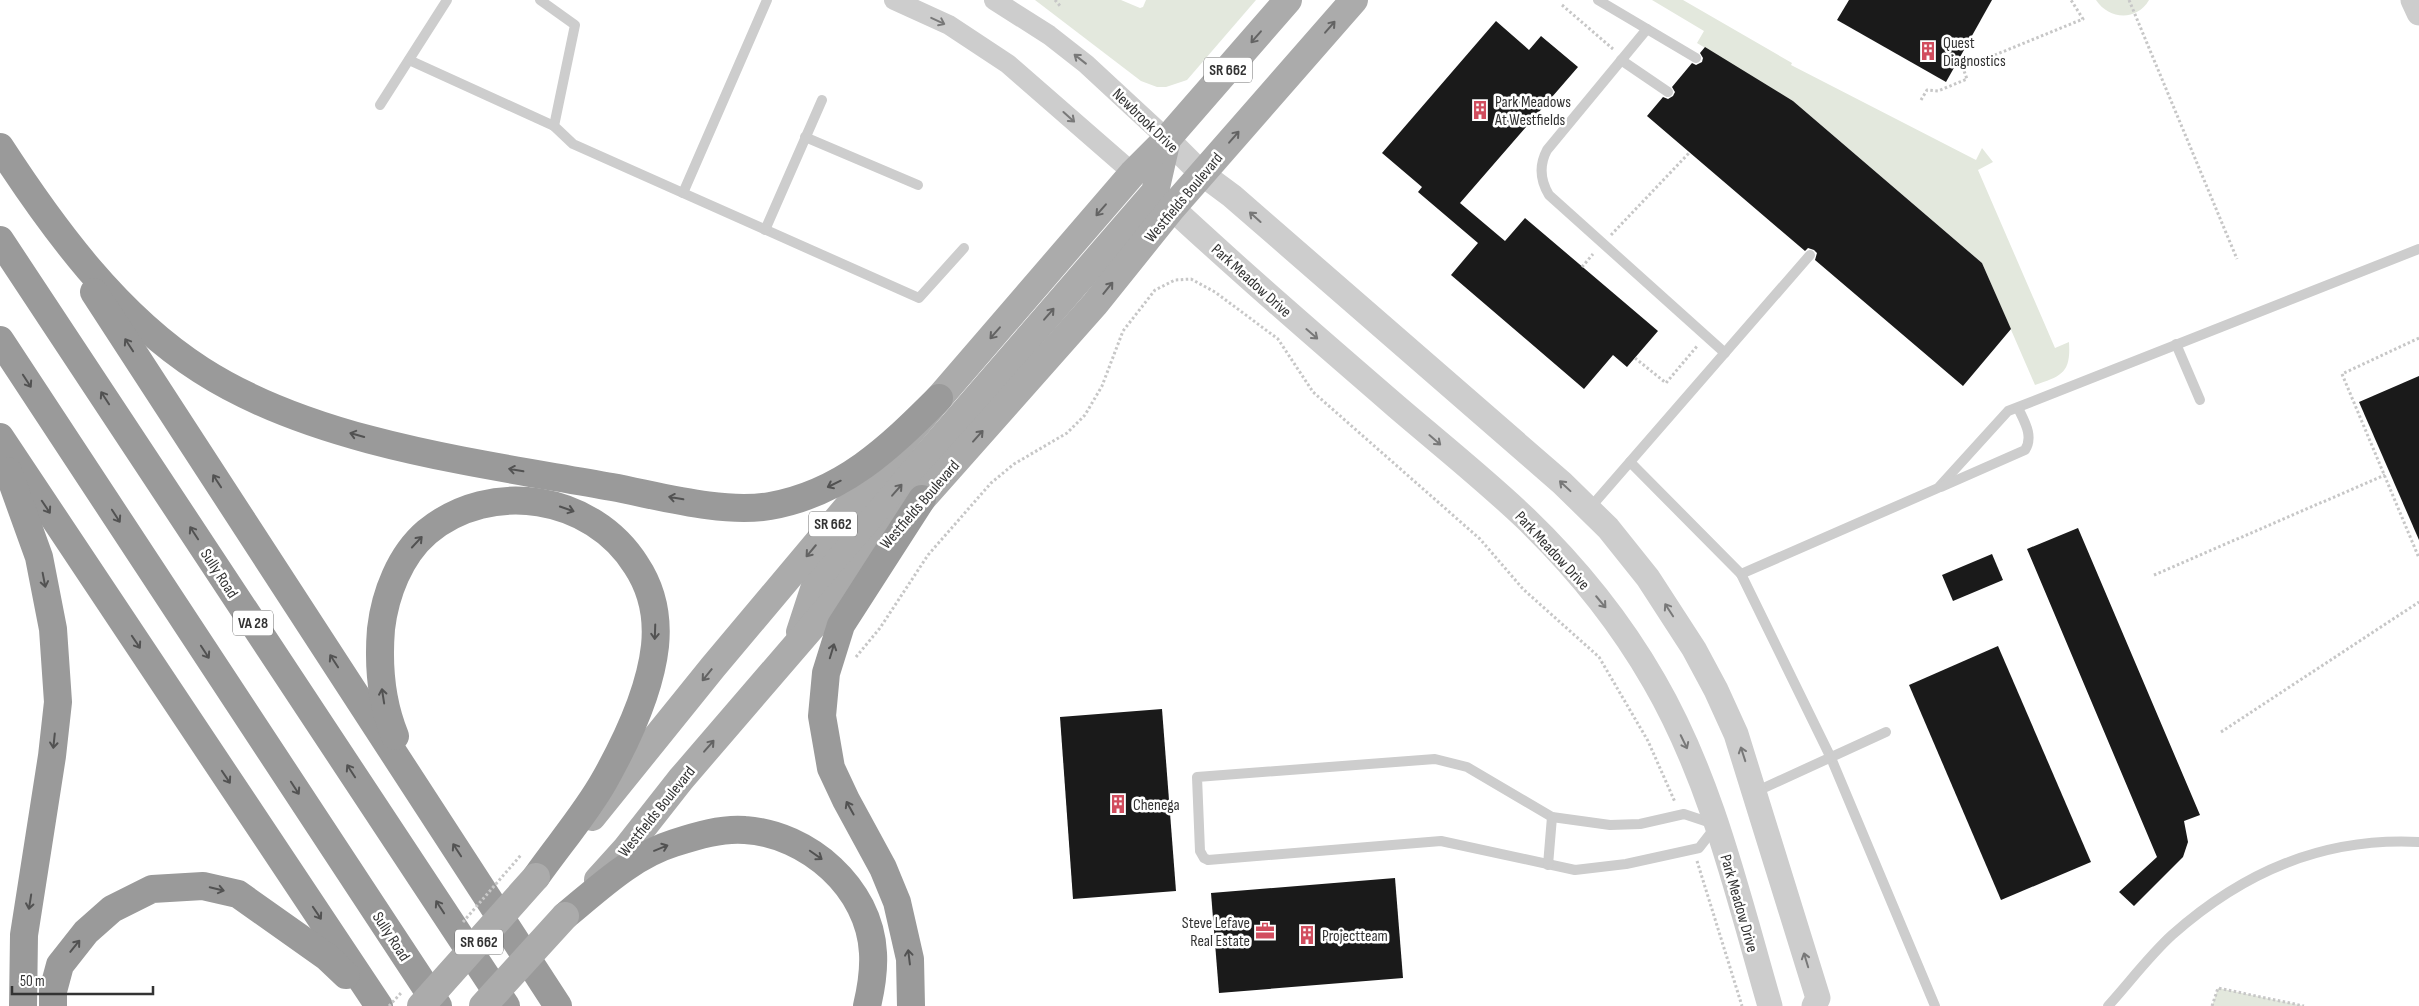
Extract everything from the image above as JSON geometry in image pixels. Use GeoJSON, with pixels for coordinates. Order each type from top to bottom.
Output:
{"type":"FeatureCollection","features":[{"type":"Feature","properties":{"kind":"highway"},"geometry":{"type":"LineString","coordinates":[[0,147],[558,1006]]}},
{"type":"Feature","properties":{"kind":"highway"},"geometry":{"type":"LineString","coordinates":[[31,195],[102,284],[148,329],[203,372],[236,390],[308,422],[381,442],[485,464],[714,505],[770,506],[822,489],[868,464],[893,444],[939,398]]}},
{"type":"Feature","properties":{"kind":"highway","name":"Sully Road"},"geometry":{"type":"LineString","coordinates":[[0,240],[506,1006]]}},
{"type":"Feature","properties":{"kind":"highway","name":"Sully Road"},"geometry":{"type":"LineString","coordinates":[[0,340],[438,1006]]}},
{"type":"Feature","properties":{"kind":"highway"},"geometry":{"type":"LineString","coordinates":[[0,437],[378,1006]]}},
{"type":"Feature","properties":{"kind":"highway"},"geometry":{"type":"LineString","coordinates":[[0,451],[27,517],[40,557],[53,629],[58,702],[52,756],[24,935],[23,1006]]}},
{"type":"Feature","properties":{"kind":"highway"},"geometry":{"type":"LineString","coordinates":[[911,1006],[910,959],[897,902],[883,868],[831,768],[822,716],[826,673],[841,625],[922,499]]}},
{"type":"Feature","properties":{"kind":"highway"},"geometry":{"type":"LineString","coordinates":[[428,805],[396,741],[382,695],[379,655],[383,614],[399,568],[411,549],[426,533],[448,518],[469,509],[508,500],[545,503],[565,507],[581,514],[614,536],[631,556],[645,578],[656,618],[655,646],[640,701],[603,782],[536,877]]}},
{"type":"Feature","properties":{"kind":"highway"},"geometry":{"type":"LineString","coordinates":[[564,916],[624,868],[655,850],[721,831],[761,831],[800,845],[818,856],[848,888],[864,913],[874,954],[867,1006]]}},
{"type":"Feature","properties":{"kind":"highway"},"geometry":{"type":"LineString","coordinates":[[53,1006],[53,991],[60,965],[86,932],[112,909],[152,889],[203,886],[238,894],[327,957],[378,1006]]}},
{"type":"Feature","properties":{"kind":"highway"},"geometry":{"type":"LineString","coordinates":[[522,950],[576,1006]]}},
{"type":"Feature","properties":{"kind":"main road","name":"SR 662"},"geometry":{"type":"LineString","coordinates":[[422,1006],[536,877],[597,812],[714,667],[939,398],[1133,173],[1167,139],[1288,0]]}},
{"type":"Feature","properties":{"kind":"main road","name":"Westfields Boulevard"},"geometry":{"type":"LineString","coordinates":[[483,1006],[626,850],[681,779],[796,645],[922,499],[1095,304],[1163,200],[1202,173],[1354,0]]}},
{"type":"Feature","properties":{"kind":"main road"},"geometry":{"type":"LineString","coordinates":[[796,645],[816,583],[1163,200],[1167,139]]}},
{"type":"Feature","properties":{"kind":"street"},"geometry":{"type":"LineString","coordinates":[[894,0],[949,25],[1008,64],[1163,200]]}},
{"type":"Feature","properties":{"kind":"street","name":"Newbrook Drive"},"geometry":{"type":"LineString","coordinates":[[994,0],[1026,19],[1086,64],[1202,173],[1232,196],[1589,509]]}},
{"type":"Feature","properties":{"kind":"street"},"geometry":{"type":"LineString","coordinates":[[2413,0],[2419,13]]}},
{"type":"Feature","properties":{"kind":"street","name":"Park Meadow Drive"},"geometry":{"type":"LineString","coordinates":[[1163,200],[1244,275],[1523,516],[1568,562],[1609,611],[1654,681],[1696,767],[1717,825],[1770,1006]]}},
{"type":"Feature","properties":{"kind":"street"},"geometry":{"type":"LineString","coordinates":[[1589,509],[1648,578],[1694,649],[1736,734],[1818,998],[1814,1006]]}},
{"type":"Feature","properties":{"kind":"lane"},"geometry":{"type":"LineString","coordinates":[[380,105],[446,0]]}},
{"type":"Feature","properties":{"kind":"lane"},"geometry":{"type":"LineString","coordinates":[[540,0],[575,25],[554,126]]}},
{"type":"Feature","properties":{"kind":"lane"},"geometry":{"type":"LineString","coordinates":[[683,193],[767,0]]}},
{"type":"Feature","properties":{"kind":"lane"},"geometry":{"type":"LineString","coordinates":[[1016,0],[1026,19]]}},
{"type":"Feature","properties":{"kind":"lane"},"geometry":{"type":"LineString","coordinates":[[1598,0],[1696,58]]}},
{"type":"Feature","properties":{"kind":"lane"},"geometry":{"type":"LineString","coordinates":[[1647,29],[1547,150],[1541,168],[1544,186],[1548,195],[1725,352]]}},
{"type":"Feature","properties":{"kind":"lane"},"geometry":{"type":"LineString","coordinates":[[409,60],[554,126],[573,144],[919,298],[964,248]]}},
{"type":"Feature","properties":{"kind":"lane"},"geometry":{"type":"LineString","coordinates":[[1621,60],[1668,92]]}},
{"type":"Feature","properties":{"kind":"lane"},"geometry":{"type":"LineString","coordinates":[[766,230],[822,100]]}},
{"type":"Feature","properties":{"kind":"lane"},"geometry":{"type":"LineString","coordinates":[[806,137],[918,185]]}},
{"type":"Feature","properties":{"kind":"lane"},"geometry":{"type":"LineString","coordinates":[[1938,488],[2008,411],[2419,249]]}},
{"type":"Feature","properties":{"kind":"lane"},"geometry":{"type":"LineString","coordinates":[[1589,509],[1810,255]]}},
{"type":"Feature","properties":{"kind":"lane"},"geometry":{"type":"LineString","coordinates":[[2176,344],[2200,400]]}},
{"type":"Feature","properties":{"kind":"lane"},"geometry":{"type":"LineString","coordinates":[[1741,574],[2025,450],[2029,439],[2028,428],[2018,408]]}},
{"type":"Feature","properties":{"kind":"lane"},"geometry":{"type":"LineString","coordinates":[[1630,462],[1741,574],[1831,758],[1935,1006]]}},
{"type":"Feature","properties":{"kind":"lane"},"geometry":{"type":"LineString","coordinates":[[1755,792],[1886,732]]}},
{"type":"Feature","properties":{"kind":"lane"},"geometry":{"type":"LineString","coordinates":[[1436,759],[1467,767],[1552,817],[1610,825],[1640,824],[1684,814],[1717,825],[1699,848],[1596,869],[1575,870],[1441,841],[1208,860],[1204,858],[1200,851],[1197,777],[1436,759]]}},
{"type":"Feature","properties":{"kind":"lane"},"geometry":{"type":"LineString","coordinates":[[1548,865],[1552,817]]}},
{"type":"Feature","properties":{"kind":"lane"},"geometry":{"type":"LineString","coordinates":[[2108,1006],[2171,936],[2221,896],[2261,872],[2330,848],[2384,842],[2419,842]]}},
{"type":"Feature","properties":{"kind":"path"},"geometry":{"type":"LineString","coordinates":[[1055,0],[1061,7]]}},
{"type":"Feature","properties":{"kind":"path"},"geometry":{"type":"LineString","coordinates":[[1922,100],[1928,90],[1938,91],[1967,79],[1963,68],[2083,19],[2071,0]]}},
{"type":"Feature","properties":{"kind":"path"},"geometry":{"type":"LineString","coordinates":[[2129,0],[2237,259]]}},
{"type":"Feature","properties":{"kind":"path"},"geometry":{"type":"LineString","coordinates":[[1562,5],[1613,50],[1610,58]]}},
{"type":"Feature","properties":{"kind":"path"},"geometry":{"type":"LineString","coordinates":[[1603,244],[1690,152]]}},
{"type":"Feature","properties":{"kind":"path"},"geometry":{"type":"LineString","coordinates":[[1582,266],[1595,252],[1588,246]]}},
{"type":"Feature","properties":{"kind":"path"},"geometry":{"type":"LineString","coordinates":[[851,663],[880,628],[928,555],[991,483],[1014,464],[1067,433],[1085,415],[1102,386],[1123,331],[1155,290],[1175,280],[1191,279],[1215,292],[1278,339],[1313,392],[1480,539],[1523,589],[1599,657],[1648,741],[1672,798],[1684,814]]}},
{"type":"Feature","properties":{"kind":"path"},"geometry":{"type":"LineString","coordinates":[[2419,338],[2342,374],[2419,558]]}},
{"type":"Feature","properties":{"kind":"path"},"geometry":{"type":"LineString","coordinates":[[1635,358],[1666,383],[1698,346],[1695,341]]}},
{"type":"Feature","properties":{"kind":"path"},"geometry":{"type":"LineString","coordinates":[[2154,575],[2385,475]]}},
{"type":"Feature","properties":{"kind":"path"},"geometry":{"type":"LineString","coordinates":[[2221,732],[2419,602]]}},
{"type":"Feature","properties":{"kind":"path"},"geometry":{"type":"LineString","coordinates":[[1693,850],[1742,1006]]}},
{"type":"Feature","properties":{"kind":"path"},"geometry":{"type":"LineString","coordinates":[[2212,1006],[2218,988],[2304,1006]]}},
{"type":"Feature","properties":{"kind":"shaded area"},"geometry":{"type":"Polygon","coordinates":[[[1035,0],[1121,0],[1140,8],[1143,7],[1146,0],[1256,0],[1187,80],[1166,87],[1157,87],[1141,81],[1035,0]]]}},
{"type":"Feature","properties":{"kind":"shaded area"},"geometry":{"type":"Polygon","coordinates":[[[1652,0],[1683,0],[1792,63],[1791,65],[1976,160],[1982,148],[1993,162],[1978,170],[2055,348],[2069,342],[2068,361],[2063,372],[2052,379],[2035,385],[1982,263],[1793,101],[1697,43],[1704,31],[1652,0]]]}},
{"type":"Feature","properties":{"kind":"shaded area"},"geometry":{"type":"Polygon","coordinates":[[[2096,0],[2149,0],[2137,12],[2123,15],[2108,11],[2096,0]]]}},
{"type":"Feature","properties":{"kind":"shaded area"},"geometry":{"type":"Polygon","coordinates":[[[2218,988],[2304,1006],[2212,1006],[2218,988]]]}},
{"type":"Feature","properties":{"kind":"building","name":"Quest Diagnostics"},"geometry":{"type":"Polygon","coordinates":[[[1849,0],[1992,0],[1946,82],[1837,20],[1849,0]]]}},
{"type":"Feature","properties":{"kind":"building"},"geometry":{"type":"Polygon","coordinates":[[[1496,21],[1529,50],[1541,36],[1578,67],[1460,203],[1505,241],[1525,218],[1658,331],[1627,367],[1613,355],[1584,389],[1451,275],[1478,243],[1418,192],[1422,187],[1382,153],[1496,21]]]}},
{"type":"Feature","properties":{"kind":"building"},"geometry":{"type":"Polygon","coordinates":[[[1705,47],[1793,101],[1982,263],[2011,329],[1963,386],[1815,260],[1817,253],[1814,250],[1808,248],[1805,251],[1647,116],[1663,97],[1668,99],[1673,96],[1675,92],[1672,87],[1692,63],[1696,65],[1702,62],[1703,58],[1700,53],[1705,47]]]}},
{"type":"Feature","properties":{"kind":"building"},"geometry":{"type":"Polygon","coordinates":[[[2419,376],[2419,540],[2359,402],[2419,376]]]}},
{"type":"Feature","properties":{"kind":"building"},"geometry":{"type":"Polygon","coordinates":[[[2078,528],[2200,815],[2184,821],[2188,842],[2183,857],[2134,906],[2119,892],[2157,857],[2027,549],[2078,528]]]}},
{"type":"Feature","properties":{"kind":"building"},"geometry":{"type":"Polygon","coordinates":[[[1992,554],[2003,580],[1953,601],[1942,575],[1992,554]]]}},
{"type":"Feature","properties":{"kind":"building"},"geometry":{"type":"Polygon","coordinates":[[[1998,646],[2091,862],[2001,900],[1909,685],[1998,646]]]}},
{"type":"Feature","properties":{"kind":"building","name":"Chenega"},"geometry":{"type":"Polygon","coordinates":[[[1162,709],[1176,891],[1073,899],[1060,717],[1162,709]]]}},
{"type":"Feature","properties":{"kind":"building","name":"Projectteam"},"geometry":{"type":"Polygon","coordinates":[[[1395,878],[1403,978],[1219,993],[1211,893],[1395,878]]]}},
{"type":"Feature","properties":{"kind":"place","name":"Quest Diagnostics"},"geometry":{"type":"Point","coordinates":[1928,51]}},
{"type":"Feature","properties":{"kind":"place","name":"Park Meadows At Westfields"},"geometry":{"type":"Point","coordinates":[1480,110]}},
{"type":"Feature","properties":{"kind":"place","name":"Chenega"},"geometry":{"type":"Point","coordinates":[1118,804]}},
{"type":"Feature","properties":{"kind":"place","name":"Steve Lefave Real Estate"},"geometry":{"type":"Point","coordinates":[1265,931]}},
{"type":"Feature","properties":{"kind":"place","name":"Projectteam"},"geometry":{"type":"Point","coordinates":[1307,935]}}]}
